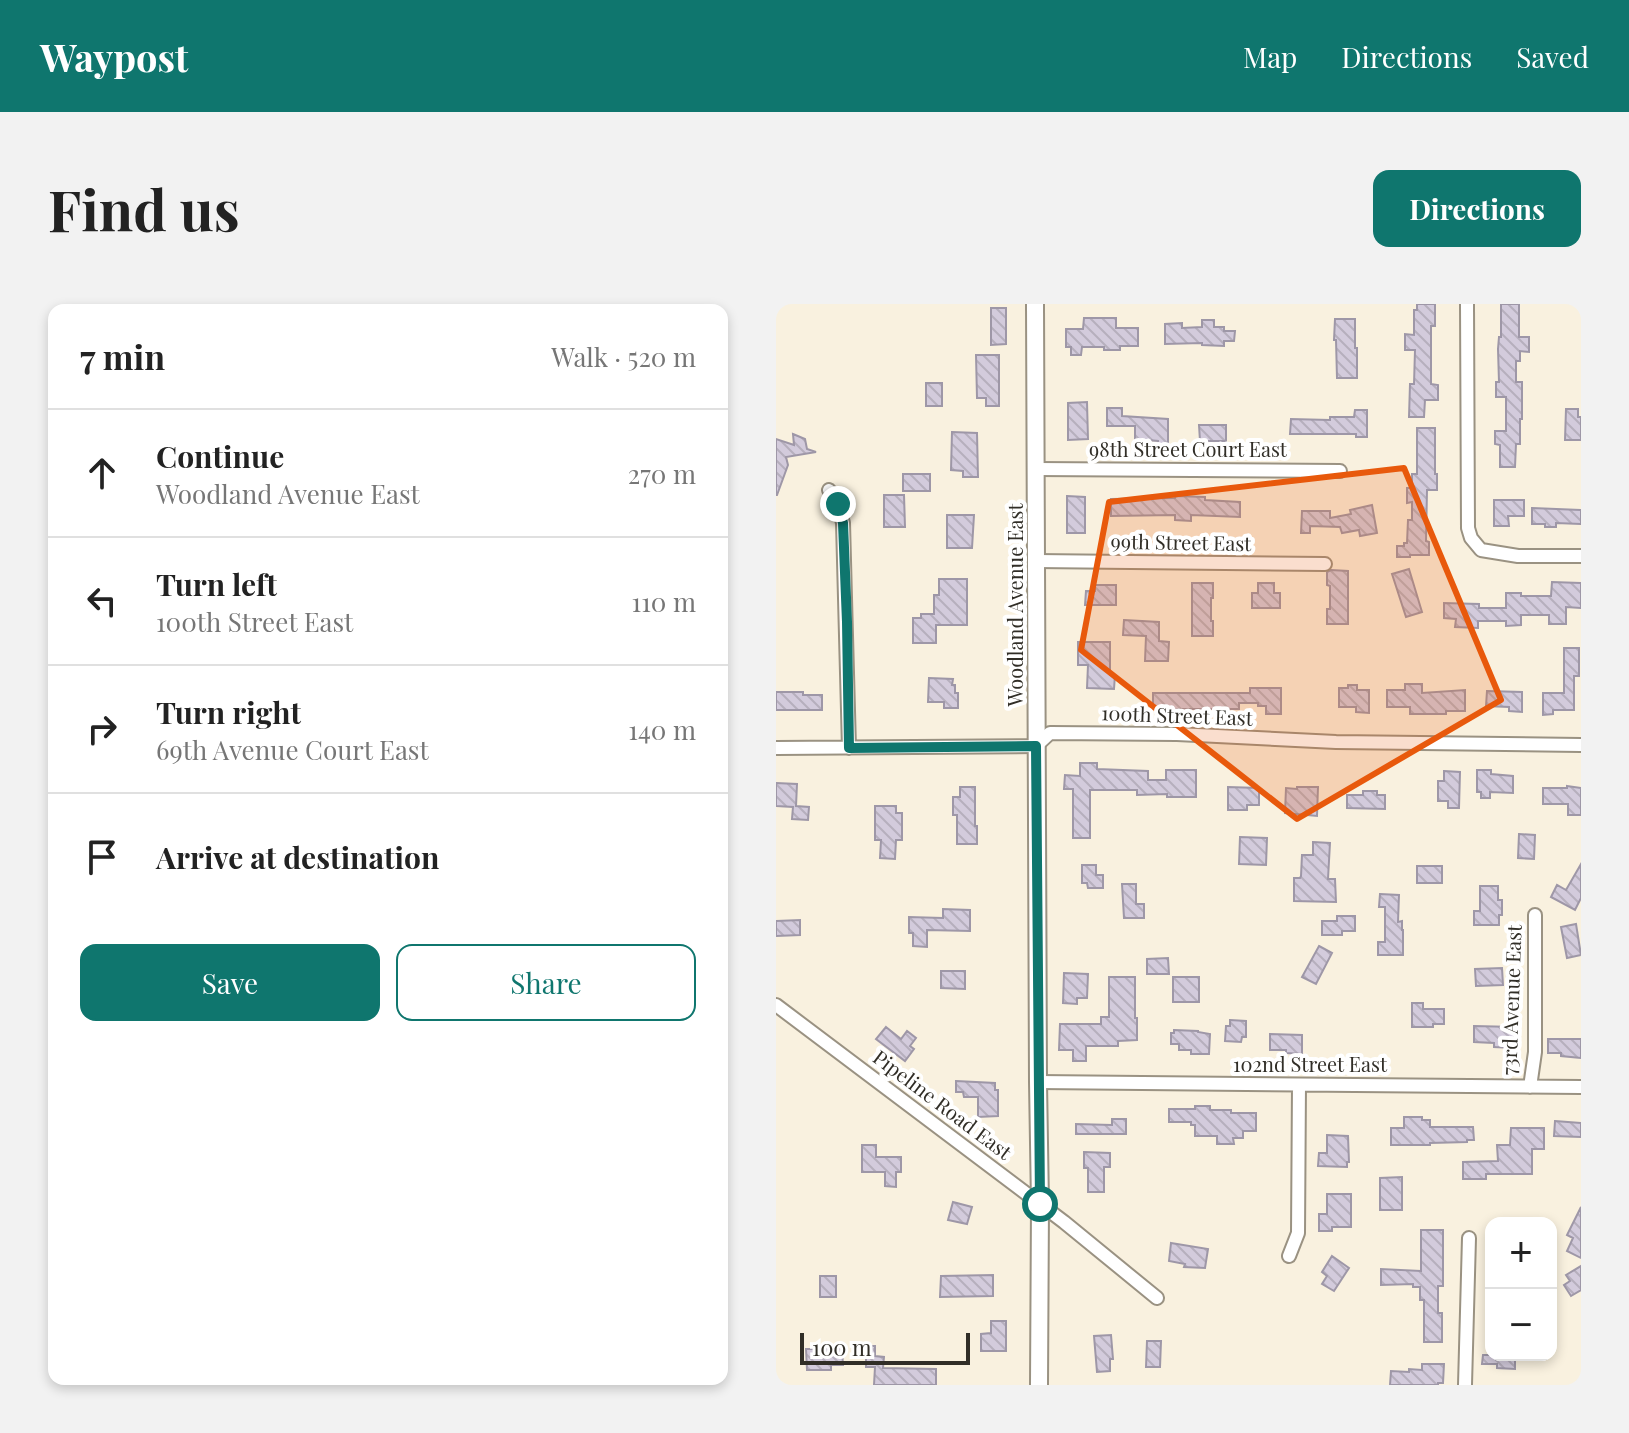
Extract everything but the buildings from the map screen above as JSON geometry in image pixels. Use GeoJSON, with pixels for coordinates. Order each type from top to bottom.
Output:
{"type":"FeatureCollection","features":[{"type":"Feature","properties":{"kind":"street","name":"Woodland Avenue East"},"geometry":{"type":"LineString","coordinates":[[1035,304],[1039,1385]]}},
{"type":"Feature","properties":{"kind":"street"},"geometry":{"type":"LineString","coordinates":[[1467,304],[1468,528],[1481,550],[1518,556],[1581,556]]}},
{"type":"Feature","properties":{"kind":"street","name":"98th Street Court East"},"geometry":{"type":"LineString","coordinates":[[1036,469],[1340,471]]}},
{"type":"Feature","properties":{"kind":"street"},"geometry":{"type":"LineString","coordinates":[[829,490],[838,504],[843,523],[849,748]]}},
{"type":"Feature","properties":{"kind":"street","name":"99th Street East"},"geometry":{"type":"LineString","coordinates":[[1036,561],[1325,564]]}},
{"type":"Feature","properties":{"kind":"street","name":"100th Street East"},"geometry":{"type":"LineString","coordinates":[[776,748],[1036,746],[1050,733],[1581,745]]}},
{"type":"Feature","properties":{"kind":"street","name":"73rd Avenue East"},"geometry":{"type":"LineString","coordinates":[[1530,1087],[1535,1052],[1535,915]]}},
{"type":"Feature","properties":{"kind":"street","name":"Pipeline Road East"},"geometry":{"type":"LineString","coordinates":[[776,1005],[1040,1204],[1157,1298]]}},
{"type":"Feature","properties":{"kind":"street","name":"102nd Street East"},"geometry":{"type":"LineString","coordinates":[[1038,1082],[1581,1087]]}},
{"type":"Feature","properties":{"kind":"street"},"geometry":{"type":"LineString","coordinates":[[1289,1256],[1298,1233],[1299,1085]]}},
{"type":"Feature","properties":{"kind":"street"},"geometry":{"type":"LineString","coordinates":[[1465,1385],[1469,1238]]}},
{"type":"Feature","properties":{"kind":"highlighted area"},"geometry":{"type":"Polygon","coordinates":[[[1404,468],[1501,700],[1297,819],[1081,650],[1109,502],[1404,468]]]}},
{"type":"Feature","properties":{"kind":"route"},"geometry":{"type":"LineString","coordinates":[[838,504],[843,523],[849,748],[1036,746],[1040,1204]]}}]}
